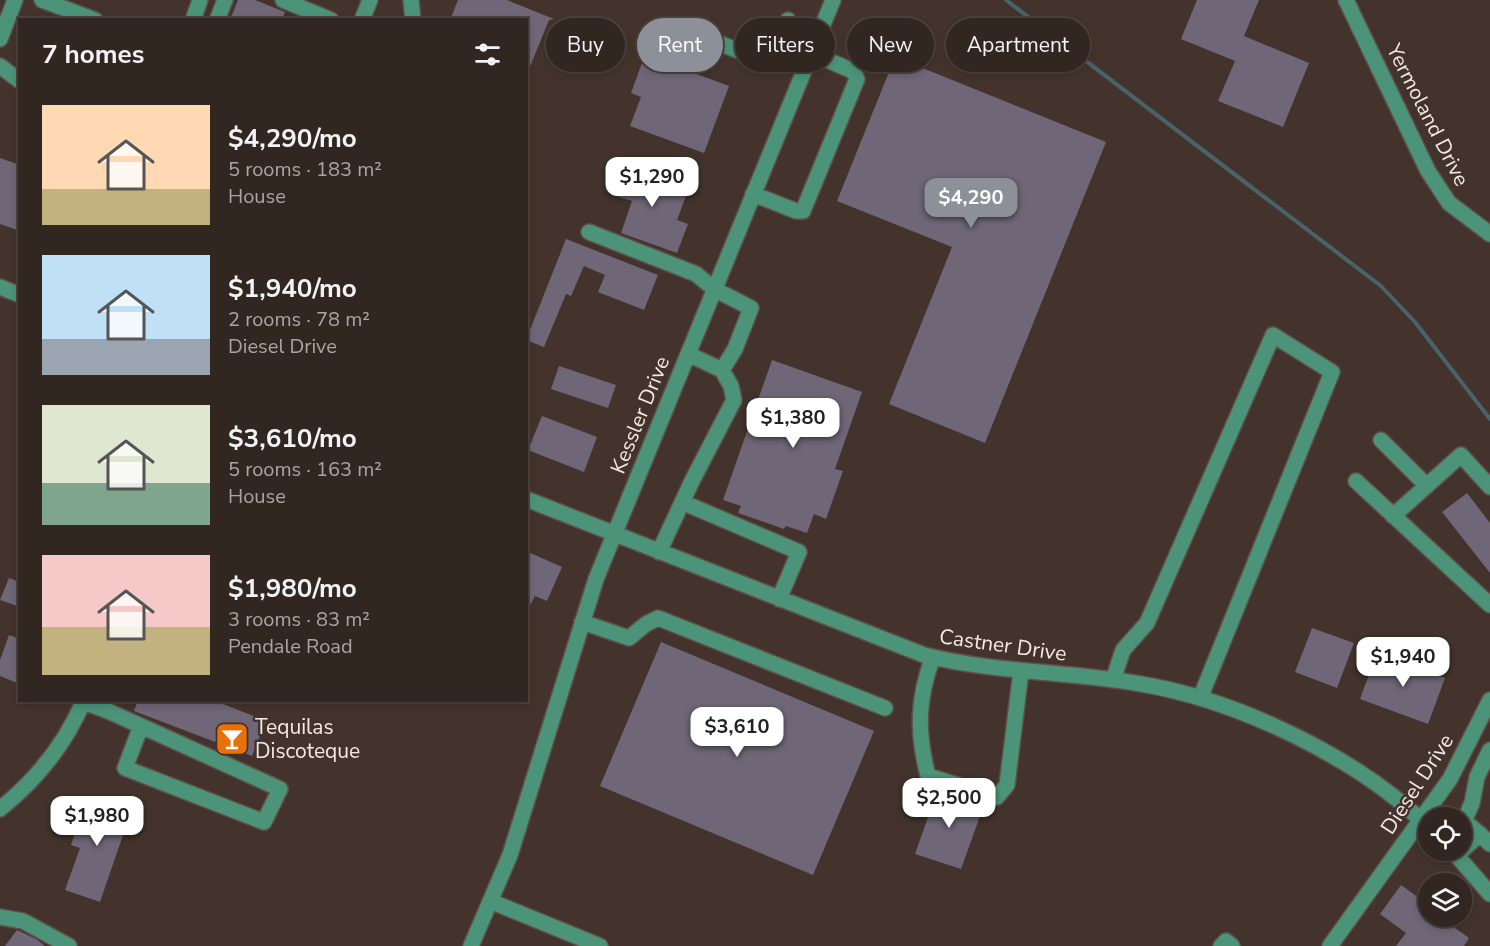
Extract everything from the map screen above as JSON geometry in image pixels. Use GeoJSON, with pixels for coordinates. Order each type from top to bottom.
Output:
{"type":"FeatureCollection","features":[{"type":"Feature","properties":{"kind":"street"},"geometry":{"type":"LineString","coordinates":[[0,39],[15,0]]}},
{"type":"Feature","properties":{"kind":"street"},"geometry":{"type":"LineString","coordinates":[[42,0],[90,18]]}},
{"type":"Feature","properties":{"kind":"street"},"geometry":{"type":"LineString","coordinates":[[193,18],[200,0]]}},
{"type":"Feature","properties":{"kind":"street"},"geometry":{"type":"LineString","coordinates":[[218,18],[225,0]]}},
{"type":"Feature","properties":{"kind":"street"},"geometry":{"type":"LineString","coordinates":[[284,0],[314,11]]}},
{"type":"Feature","properties":{"kind":"street"},"geometry":{"type":"LineString","coordinates":[[363,18],[370,0]]}},
{"type":"Feature","properties":{"kind":"street"},"geometry":{"type":"LineString","coordinates":[[411,0],[413,18]]}},
{"type":"Feature","properties":{"kind":"street","name":"Kessler Drive"},"geometry":{"type":"LineString","coordinates":[[826,18],[833,0]]}},
{"type":"Feature","properties":{"kind":"street","name":"Yermoland Drive"},"geometry":{"type":"LineString","coordinates":[[1346,0],[1428,171],[1449,203],[1490,234]]}},
{"type":"Feature","properties":{"kind":"street"},"geometry":{"type":"LineString","coordinates":[[0,66],[18,80]]}},
{"type":"Feature","properties":{"kind":"street"},"geometry":{"type":"LineString","coordinates":[[753,194],[796,211],[803,211],[857,79],[853,71],[835,66]]}},
{"type":"Feature","properties":{"kind":"street","name":"Kessler Drive"},"geometry":{"type":"LineString","coordinates":[[471,946],[510,855],[596,579],[803,72]]}},
{"type":"Feature","properties":{"kind":"street"},"geometry":{"type":"LineString","coordinates":[[589,232],[696,274],[714,289],[751,308],[735,349],[722,370]]}},
{"type":"Feature","properties":{"kind":"street"},"geometry":{"type":"LineString","coordinates":[[0,287],[18,294]]}},
{"type":"Feature","properties":{"kind":"street"},"geometry":{"type":"LineString","coordinates":[[1113,680],[1123,650],[1148,623],[1273,335],[1332,372],[1201,696]]}},
{"type":"Feature","properties":{"kind":"street"},"geometry":{"type":"LineString","coordinates":[[659,552],[734,400],[731,386],[722,370],[688,354]]}},
{"type":"Feature","properties":{"kind":"street"},"geometry":{"type":"LineString","coordinates":[[1381,440],[1427,486]]}},
{"type":"Feature","properties":{"kind":"street"},"geometry":{"type":"LineString","coordinates":[[1393,516],[1461,455],[1490,487]]}},
{"type":"Feature","properties":{"kind":"street"},"geometry":{"type":"LineString","coordinates":[[1356,481],[1489,602]]}},
{"type":"Feature","properties":{"kind":"street","name":"Castner Drive"},"geometry":{"type":"LineString","coordinates":[[528,500],[872,636],[933,657],[974,666],[1113,680],[1201,696],[1271,724],[1344,763],[1378,786],[1418,818]]}},
{"type":"Feature","properties":{"kind":"street"},"geometry":{"type":"LineString","coordinates":[[682,502],[799,552],[778,599]]}},
{"type":"Feature","properties":{"kind":"street"},"geometry":{"type":"LineString","coordinates":[[582,622],[629,638],[646,624],[658,618],[885,708]]}},
{"type":"Feature","properties":{"kind":"street"},"geometry":{"type":"LineString","coordinates":[[933,657],[924,682],[919,731],[928,776],[997,797],[1007,786],[1021,671]]}},
{"type":"Feature","properties":{"kind":"street"},"geometry":{"type":"LineString","coordinates":[[0,809],[43,767],[76,719],[84,702]]}},
{"type":"Feature","properties":{"kind":"street"},"geometry":{"type":"LineString","coordinates":[[86,702],[141,726],[280,789],[264,822],[125,768],[141,726]]}},
{"type":"Feature","properties":{"kind":"street","name":"Diesel Drive"},"geometry":{"type":"LineString","coordinates":[[1433,807],[1489,703]]}},
{"type":"Feature","properties":{"kind":"street"},"geometry":{"type":"LineString","coordinates":[[1485,839],[1464,821],[1472,803],[1477,777],[1490,750]]}},
{"type":"Feature","properties":{"kind":"street","name":"Diesel Drive"},"geometry":{"type":"LineString","coordinates":[[1330,946],[1418,831]]}},
{"type":"Feature","properties":{"kind":"street"},"geometry":{"type":"LineString","coordinates":[[1462,861],[1488,885]]}},
{"type":"Feature","properties":{"kind":"street"},"geometry":{"type":"LineString","coordinates":[[490,901],[600,946]]}},
{"type":"Feature","properties":{"kind":"street"},"geometry":{"type":"LineString","coordinates":[[0,917],[24,921],[69,946]]}},
{"type":"Feature","properties":{"kind":"street"},"geometry":{"type":"LineString","coordinates":[[1221,946],[1226,941],[1232,946]]}},
{"type":"Feature","properties":{"kind":"building"},"geometry":{"type":"Polygon","coordinates":[[[238,0],[255,0],[285,12],[283,18],[231,18],[238,0]]]}},
{"type":"Feature","properties":{"kind":"building"},"geometry":{"type":"Polygon","coordinates":[[[458,0],[507,0],[552,18],[546,18],[546,27],[528,72],[528,18],[451,18],[458,0]]]}},
{"type":"Feature","properties":{"kind":"building"},"geometry":{"type":"Polygon","coordinates":[[[1197,0],[1259,0],[1244,36],[1309,63],[1283,127],[1218,101],[1235,61],[1181,39],[1197,0]]]}},
{"type":"Feature","properties":{"kind":"building"},"geometry":{"type":"Polygon","coordinates":[[[639,72],[691,72],[729,86],[704,153],[630,126],[641,97],[631,93],[639,72]]]}},
{"type":"Feature","properties":{"kind":"building"},"geometry":{"type":"Polygon","coordinates":[[[889,72],[932,72],[1106,142],[985,443],[889,404],[952,247],[837,201],[889,72]]]}},
{"type":"Feature","properties":{"kind":"building"},"geometry":{"type":"Polygon","coordinates":[[[0,158],[18,164],[18,230],[0,224],[0,158]]]}},
{"type":"Feature","properties":{"kind":"building"},"geometry":{"type":"Polygon","coordinates":[[[624,164],[689,188],[677,220],[688,224],[677,253],[621,233],[632,201],[613,195],[624,164]]]}},
{"type":"Feature","properties":{"kind":"building"},"geometry":{"type":"Polygon","coordinates":[[[566,239],[658,275],[644,310],[598,292],[605,275],[584,266],[571,296],[566,294],[544,347],[528,341],[528,335],[566,239]]]}},
{"type":"Feature","properties":{"kind":"building"},"geometry":{"type":"Polygon","coordinates":[[[772,360],[862,392],[835,469],[843,471],[826,519],[814,514],[807,533],[786,526],[784,529],[738,513],[741,506],[723,500],[772,360]]]}},
{"type":"Feature","properties":{"kind":"building"},"geometry":{"type":"Polygon","coordinates":[[[559,366],[616,385],[608,408],[551,389],[559,366]]]}},
{"type":"Feature","properties":{"kind":"building"},"geometry":{"type":"Polygon","coordinates":[[[542,416],[597,437],[584,472],[528,450],[542,416]]]}},
{"type":"Feature","properties":{"kind":"building"},"geometry":{"type":"Polygon","coordinates":[[[1467,493],[1490,523],[1490,573],[1442,512],[1467,493]]]}},
{"type":"Feature","properties":{"kind":"building"},"geometry":{"type":"Polygon","coordinates":[[[528,552],[562,567],[547,601],[535,596],[528,609],[528,552]]]}},
{"type":"Feature","properties":{"kind":"building"},"geometry":{"type":"Polygon","coordinates":[[[9,578],[18,581],[18,606],[0,600],[9,578]]]}},
{"type":"Feature","properties":{"kind":"building"},"geometry":{"type":"Polygon","coordinates":[[[1312,628],[1354,643],[1337,688],[1295,672],[1312,628]]]}},
{"type":"Feature","properties":{"kind":"building"},"geometry":{"type":"Polygon","coordinates":[[[9,635],[18,638],[18,683],[0,676],[0,660],[9,635]]]}},
{"type":"Feature","properties":{"kind":"building"},"geometry":{"type":"Polygon","coordinates":[[[661,642],[874,731],[813,875],[600,786],[661,642]]]}},
{"type":"Feature","properties":{"kind":"building"},"geometry":{"type":"Polygon","coordinates":[[[1377,653],[1445,678],[1428,724],[1360,699],[1377,653]]]}},
{"type":"Feature","properties":{"kind":"building","name":"Tequilas Discoteque"},"geometry":{"type":"Polygon","coordinates":[[[137,702],[218,702],[266,721],[252,756],[134,711],[137,702]]]}},
{"type":"Feature","properties":{"kind":"building"},"geometry":{"type":"Polygon","coordinates":[[[938,789],[984,805],[961,869],[915,854],[938,789]]]}},
{"type":"Feature","properties":{"kind":"building"},"geometry":{"type":"Polygon","coordinates":[[[103,796],[133,806],[100,902],[65,890],[80,848],[71,845],[85,804],[98,808],[103,796]]]}},
{"type":"Feature","properties":{"kind":"building"},"geometry":{"type":"Polygon","coordinates":[[[1401,885],[1418,897],[1418,927],[1454,927],[1469,938],[1464,946],[1396,946],[1406,933],[1380,914],[1401,885]]]}},
{"type":"Feature","properties":{"kind":"building"},"geometry":{"type":"Polygon","coordinates":[[[17,930],[36,939],[45,946],[5,946],[17,930]]]}},
{"type":"Feature","properties":{"kind":"waterway"},"geometry":{"type":"LineString","coordinates":[[1006,0],[1381,286],[1415,322],[1490,419]]}},
{"type":"Feature","properties":{"kind":"place","name":"Tequilas Discoteque"},"geometry":{"type":"Point","coordinates":[232,739]}}]}
